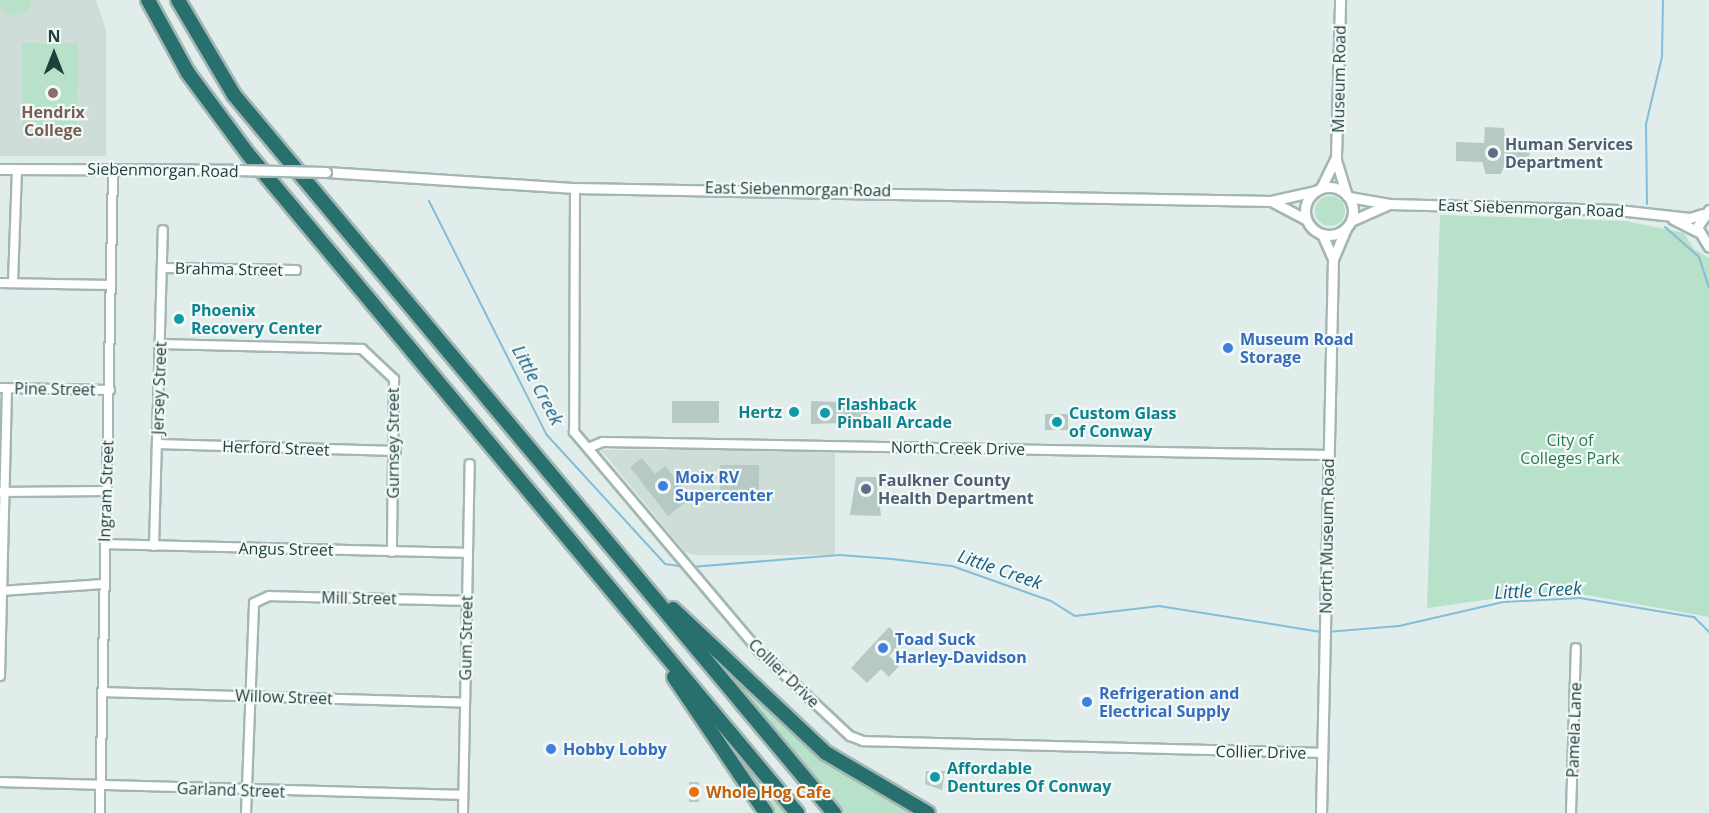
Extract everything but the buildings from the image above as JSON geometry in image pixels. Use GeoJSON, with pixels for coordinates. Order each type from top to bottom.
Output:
{"type":"FeatureCollection","features":[{"type":"Feature","properties":{"kind":"highway"},"geometry":{"type":"LineString","coordinates":[[148,0],[216,114],[797,813]]}},
{"type":"Feature","properties":{"kind":"highway"},"geometry":{"type":"LineString","coordinates":[[178,0],[234,95],[834,813]]}},
{"type":"Feature","properties":{"kind":"highway"},"geometry":{"type":"LineString","coordinates":[[628,567],[826,753],[928,813]]}},
{"type":"Feature","properties":{"kind":"highway"},"geometry":{"type":"LineString","coordinates":[[633,615],[766,813]]}},
{"type":"Feature","properties":{"kind":"street","name":"Museum Road"},"geometry":{"type":"LineString","coordinates":[[1341,0],[1336,157],[1348,196]]}},
{"type":"Feature","properties":{"kind":"street","name":"Museum Road"},"geometry":{"type":"LineString","coordinates":[[1318,190],[1336,157]]}},
{"type":"Feature","properties":{"kind":"street","name":"Siebenmorgan Road"},"geometry":{"type":"LineString","coordinates":[[0,169],[326,172]]}},
{"type":"Feature","properties":{"kind":"street"},"geometry":{"type":"LineString","coordinates":[[13,284],[17,169]]}},
{"type":"Feature","properties":{"kind":"street","name":"Ingram Street"},"geometry":{"type":"LineString","coordinates":[[100,813],[113,169]]}},
{"type":"Feature","properties":{"kind":"street","name":"East Siebenmorgan Road"},"geometry":{"type":"LineString","coordinates":[[326,172],[575,189],[1271,201],[1318,190]]}},
{"type":"Feature","properties":{"kind":"street"},"geometry":{"type":"LineString","coordinates":[[1335,187],[1348,196],[1348,225],[1322,234],[1309,224],[1306,203],[1318,190],[1335,187]]}},
{"type":"Feature","properties":{"kind":"street","name":"Collier Drive"},"geometry":{"type":"LineString","coordinates":[[575,189],[570,416],[574,432],[758,650],[855,739],[1322,753]]}},
{"type":"Feature","properties":{"kind":"street","name":"East Siebenmorgan Road"},"geometry":{"type":"LineString","coordinates":[[1348,196],[1389,204],[1618,210],[1672,217],[1706,212]]}},
{"type":"Feature","properties":{"kind":"street","name":"East Siebenmorgan Road"},"geometry":{"type":"LineString","coordinates":[[1271,201],[1296,210],[1309,224]]}},
{"type":"Feature","properties":{"kind":"street","name":"East Siebenmorgan Road"},"geometry":{"type":"LineString","coordinates":[[1348,225],[1389,204]]}},
{"type":"Feature","properties":{"kind":"street"},"geometry":{"type":"LineString","coordinates":[[1706,212],[1697,231],[1709,247]]}},
{"type":"Feature","properties":{"kind":"street","name":"East Siebenmorgan Road"},"geometry":{"type":"LineString","coordinates":[[1672,217],[1697,231]]}},
{"type":"Feature","properties":{"kind":"street","name":"North Museum Road"},"geometry":{"type":"LineString","coordinates":[[1321,813],[1333,259],[1348,225]]}},
{"type":"Feature","properties":{"kind":"street","name":"Jersey Street"},"geometry":{"type":"LineString","coordinates":[[154,546],[163,230]]}},
{"type":"Feature","properties":{"kind":"street","name":"North Museum Road"},"geometry":{"type":"LineString","coordinates":[[1322,234],[1333,259]]}},
{"type":"Feature","properties":{"kind":"street","name":"Brahma Street"},"geometry":{"type":"LineString","coordinates":[[162,268],[296,270]]}},
{"type":"Feature","properties":{"kind":"street"},"geometry":{"type":"LineString","coordinates":[[0,283],[110,285]]}},
{"type":"Feature","properties":{"kind":"street","name":"Gurnsey Street"},"geometry":{"type":"LineString","coordinates":[[160,344],[362,349],[394,380],[396,451],[392,552]]}},
{"type":"Feature","properties":{"kind":"street"},"geometry":{"type":"LineString","coordinates":[[0,676],[3,388]]}},
{"type":"Feature","properties":{"kind":"street","name":"Pine Street"},"geometry":{"type":"LineString","coordinates":[[3,388],[110,390]]}},
{"type":"Feature","properties":{"kind":"street","name":"North Creek Drive"},"geometry":{"type":"LineString","coordinates":[[588,448],[603,442],[1329,455]]}},
{"type":"Feature","properties":{"kind":"street","name":"Herford Street"},"geometry":{"type":"LineString","coordinates":[[157,444],[396,451]]}},
{"type":"Feature","properties":{"kind":"street","name":"Gum Street"},"geometry":{"type":"LineString","coordinates":[[463,813],[470,464]]}},
{"type":"Feature","properties":{"kind":"street"},"geometry":{"type":"LineString","coordinates":[[2,492],[106,491]]}},
{"type":"Feature","properties":{"kind":"street","name":"Angus Street"},"geometry":{"type":"LineString","coordinates":[[105,544],[468,553]]}},
{"type":"Feature","properties":{"kind":"street"},"geometry":{"type":"LineString","coordinates":[[1,591],[104,584]]}},
{"type":"Feature","properties":{"kind":"street","name":"Mill Street"},"geometry":{"type":"LineString","coordinates":[[248,695],[254,603],[269,596],[467,600]]}},
{"type":"Feature","properties":{"kind":"street","name":"Pamela Lane"},"geometry":{"type":"LineString","coordinates":[[1571,813],[1576,648]]}},
{"type":"Feature","properties":{"kind":"street","name":"Willow Street"},"geometry":{"type":"LineString","coordinates":[[104,692],[465,703]]}},
{"type":"Feature","properties":{"kind":"street"},"geometry":{"type":"LineString","coordinates":[[246,813],[248,695]]}},
{"type":"Feature","properties":{"kind":"street","name":"Garland Street"},"geometry":{"type":"LineString","coordinates":[[0,782],[463,795]]}},
{"type":"Feature","properties":{"kind":"shaded area","name":"Hendrix College"},"geometry":{"type":"Polygon","coordinates":[[[0,0],[96,0],[106,30],[106,156],[0,156],[0,0]]]}},
{"type":"Feature","properties":{"kind":"shaded area","name":"Moix RV Supercenter"},"geometry":{"type":"Polygon","coordinates":[[[835,449],[835,555],[695,555],[685,552],[601,450],[835,449]]]}},
{"type":"Feature","properties":{"kind":"green space"},"geometry":{"type":"Polygon","coordinates":[[[0,0],[31,0],[27,11],[12,16],[0,8],[0,0]]]}},
{"type":"Feature","properties":{"kind":"green space"},"geometry":{"type":"Polygon","coordinates":[[[22,43],[78,43],[77,135],[22,134],[22,43]]]}},
{"type":"Feature","properties":{"kind":"green space"},"geometry":{"type":"Polygon","coordinates":[[[1330,196],[1341,200],[1345,211],[1341,222],[1330,226],[1319,222],[1315,211],[1319,200],[1330,196]]]}},
{"type":"Feature","properties":{"kind":"green space","name":"City of Colleges Park"},"geometry":{"type":"Polygon","coordinates":[[[1440,215],[1626,221],[1684,233],[1694,249],[1709,258],[1709,617],[1587,595],[1526,594],[1427,608],[1440,215]]]}},
{"type":"Feature","properties":{"kind":"green space"},"geometry":{"type":"Polygon","coordinates":[[[688,630],[807,744],[849,776],[916,813],[842,813],[688,630]]]}},
{"type":"Feature","properties":{"kind":"green space"},"geometry":{"type":"Polygon","coordinates":[[[697,703],[789,813],[768,813],[697,703]]]}},
{"type":"Feature","properties":{"kind":"waterway"},"geometry":{"type":"LineString","coordinates":[[1647,204],[1646,124],[1662,57],[1663,0]]}},
{"type":"Feature","properties":{"kind":"waterway","name":"Little Creek"},"geometry":{"type":"LineString","coordinates":[[429,201],[546,434],[665,564],[686,567]]}},
{"type":"Feature","properties":{"kind":"waterway"},"geometry":{"type":"LineString","coordinates":[[1665,227],[1699,257],[1709,287]]}},
{"type":"Feature","properties":{"kind":"waterway","name":"Little Creek"},"geometry":{"type":"LineString","coordinates":[[691,567],[840,555],[892,559],[952,566],[1051,601],[1075,616],[1159,606],[1321,632]]}},
{"type":"Feature","properties":{"kind":"waterway","name":"Little Creek"},"geometry":{"type":"LineString","coordinates":[[1327,632],[1399,626],[1503,602],[1580,598],[1694,617],[1709,632]]}},
{"type":"Feature","properties":{"kind":"place","name":"Hendrix College"},"geometry":{"type":"Point","coordinates":[53,93]}},
{"type":"Feature","properties":{"kind":"place","name":"Human Services Department"},"geometry":{"type":"Point","coordinates":[1493,153]}},
{"type":"Feature","properties":{"kind":"place","name":"Phoenix Recovery Center"},"geometry":{"type":"Point","coordinates":[179,319]}},
{"type":"Feature","properties":{"kind":"place","name":"Museum Road Storage"},"geometry":{"type":"Point","coordinates":[1228,348]}},
{"type":"Feature","properties":{"kind":"place","name":"Hertz"},"geometry":{"type":"Point","coordinates":[794,412]}},
{"type":"Feature","properties":{"kind":"place","name":"Flashback Pinball Arcade"},"geometry":{"type":"Point","coordinates":[825,413]}},
{"type":"Feature","properties":{"kind":"place","name":"Custom Glass of Conway"},"geometry":{"type":"Point","coordinates":[1057,422]}},
{"type":"Feature","properties":{"kind":"place","name":"Moix RV Supercenter"},"geometry":{"type":"Point","coordinates":[663,486]}},
{"type":"Feature","properties":{"kind":"place","name":"Faulkner County Health Department"},"geometry":{"type":"Point","coordinates":[866,489]}},
{"type":"Feature","properties":{"kind":"place","name":"Toad Suck Harley-Davidson"},"geometry":{"type":"Point","coordinates":[883,648]}},
{"type":"Feature","properties":{"kind":"place","name":"Refrigeration and Electrical Supply"},"geometry":{"type":"Point","coordinates":[1087,702]}},
{"type":"Feature","properties":{"kind":"place","name":"Hobby Lobby"},"geometry":{"type":"Point","coordinates":[551,749]}},
{"type":"Feature","properties":{"kind":"place","name":"Affordable Dentures Of Conway"},"geometry":{"type":"Point","coordinates":[935,777]}},
{"type":"Feature","properties":{"kind":"place","name":"Whole Hog Cafe"},"geometry":{"type":"Point","coordinates":[694,792]}}]}
